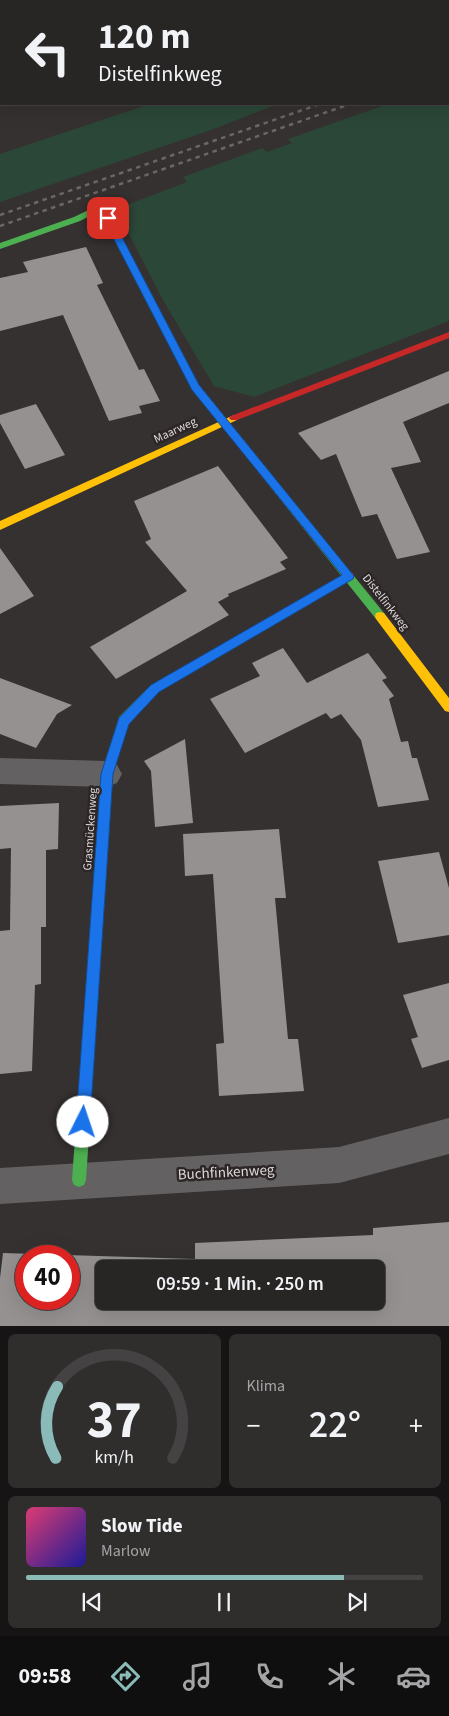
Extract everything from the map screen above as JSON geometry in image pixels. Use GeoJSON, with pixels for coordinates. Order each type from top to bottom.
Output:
{"type":"FeatureCollection","features":[{"type":"Feature","properties":{"kind":"street","name":"Distelfinkweg"},"geometry":{"type":"LineString","coordinates":[[0,246],[77,219],[101,207],[195,387],[349,576],[449,706]]}},
{"type":"Feature","properties":{"kind":"street","name":"Maarweg"},"geometry":{"type":"LineString","coordinates":[[0,526],[225,422],[449,335]]}},
{"type":"Feature","properties":{"kind":"street","name":"Grasmückenweg"},"geometry":{"type":"LineString","coordinates":[[79,1180],[107,774],[124,722],[155,688],[349,576]]}},
{"type":"Feature","properties":{"kind":"street"},"geometry":{"type":"LineString","coordinates":[[0,771],[107,774]]}},
{"type":"Feature","properties":{"kind":"street","name":"Buchfinkenweg"},"geometry":{"type":"LineString","coordinates":[[0,1186],[339,1165],[449,1136]]}},
{"type":"Feature","properties":{"kind":"green space"},"geometry":{"type":"Polygon","coordinates":[[[147,105],[275,105],[211,130],[0,202],[0,154],[147,105]]]}},
{"type":"Feature","properties":{"kind":"green space"},"geometry":{"type":"Polygon","coordinates":[[[385,105],[449,105],[449,321],[254,397],[214,386],[163,300],[116,209],[187,182],[183,177],[262,148],[267,152],[292,143],[288,139],[385,105]]]}},
{"type":"Feature","properties":{"kind":"building"},"geometry":{"type":"Polygon","coordinates":[[[86,247],[103,283],[97,285],[139,370],[144,369],[160,401],[139,406],[142,413],[109,421],[63,315],[0,331],[0,278],[28,272],[23,262],[86,247]]]}},
{"type":"Feature","properties":{"kind":"building"},"geometry":{"type":"Polygon","coordinates":[[[449,371],[449,403],[403,422],[421,462],[391,468],[430,552],[397,559],[377,514],[362,517],[336,454],[321,460],[298,433],[449,371]]]}},
{"type":"Feature","properties":{"kind":"building"},"geometry":{"type":"Polygon","coordinates":[[[36,404],[65,455],[25,469],[0,423],[0,415],[36,404]]]}},
{"type":"Feature","properties":{"kind":"building"},"geometry":{"type":"Polygon","coordinates":[[[218,466],[288,558],[280,562],[286,569],[228,594],[229,596],[218,602],[229,615],[116,679],[90,647],[187,591],[145,542],[151,539],[134,501],[218,466]]]}},
{"type":"Feature","properties":{"kind":"building"},"geometry":{"type":"Polygon","coordinates":[[[0,548],[34,596],[0,614],[0,548]]]}},
{"type":"Feature","properties":{"kind":"building"},"geometry":{"type":"Polygon","coordinates":[[[283,648],[307,683],[368,653],[387,678],[382,680],[394,696],[389,699],[401,742],[408,741],[412,758],[417,758],[429,800],[378,807],[361,740],[341,714],[331,719],[326,713],[245,753],[210,699],[260,676],[252,663],[283,648]]]}},
{"type":"Feature","properties":{"kind":"building"},"geometry":{"type":"Polygon","coordinates":[[[0,678],[72,705],[57,714],[36,748],[0,734],[0,678]]]}},
{"type":"Feature","properties":{"kind":"building"},"geometry":{"type":"Polygon","coordinates":[[[185,739],[193,823],[155,827],[151,771],[144,761],[185,739]]]}},
{"type":"Feature","properties":{"kind":"building"},"geometry":{"type":"Polygon","coordinates":[[[59,803],[58,849],[46,850],[46,927],[41,927],[41,984],[35,985],[32,1071],[0,1074],[0,931],[10,930],[11,848],[0,849],[0,806],[59,803]]]}},
{"type":"Feature","properties":{"kind":"building"},"geometry":{"type":"Polygon","coordinates":[[[279,829],[286,898],[275,898],[288,1039],[298,1039],[304,1091],[219,1096],[216,1044],[224,1043],[213,874],[185,876],[183,834],[279,829]]]}},
{"type":"Feature","properties":{"kind":"building"},"geometry":{"type":"Polygon","coordinates":[[[439,852],[449,888],[449,935],[398,943],[378,861],[439,852]]]}},
{"type":"Feature","properties":{"kind":"building"},"geometry":{"type":"Polygon","coordinates":[[[449,983],[449,1060],[422,1068],[411,1039],[418,1037],[403,995],[449,983]]]}},
{"type":"Feature","properties":{"kind":"building"},"geometry":{"type":"Polygon","coordinates":[[[449,1222],[449,1326],[0,1326],[0,1278],[3,1253],[15,1253],[15,1310],[80,1310],[80,1255],[195,1259],[195,1243],[373,1235],[373,1228],[449,1222]]]}},
{"type":"Feature","properties":{"kind":"railway"},"geometry":{"type":"LineString","coordinates":[[0,215],[317,105]]}},
{"type":"Feature","properties":{"kind":"railway"},"geometry":{"type":"LineString","coordinates":[[0,226],[347,105]]}},
{"type":"Feature","properties":{"kind":"traffic: fast"},"geometry":{"type":"LineString","coordinates":[[0,246],[77,219],[101,207],[195,387],[380,616]]}},
{"type":"Feature","properties":{"kind":"traffic: fast"},"geometry":{"type":"LineString","coordinates":[[79,1180],[107,774],[123,721],[155,688],[202,661]]}},
{"type":"Feature","properties":{"kind":"traffic: slow"},"geometry":{"type":"LineString","coordinates":[[0,526],[234,418]]}},
{"type":"Feature","properties":{"kind":"traffic: slow"},"geometry":{"type":"LineString","coordinates":[[380,616],[449,707]]}},
{"type":"Feature","properties":{"kind":"traffic: jam"},"geometry":{"type":"LineString","coordinates":[[234,418],[449,335]]}},
{"type":"Feature","properties":{"kind":"traffic: jam"},"geometry":{"type":"LineString","coordinates":[[202,661],[349,576]]}},
{"type":"Feature","properties":{"kind":"route"},"geometry":{"type":"LineString","coordinates":[[83,1122],[107,774],[124,722],[155,688],[349,576],[195,387],[108,218]]}}]}
